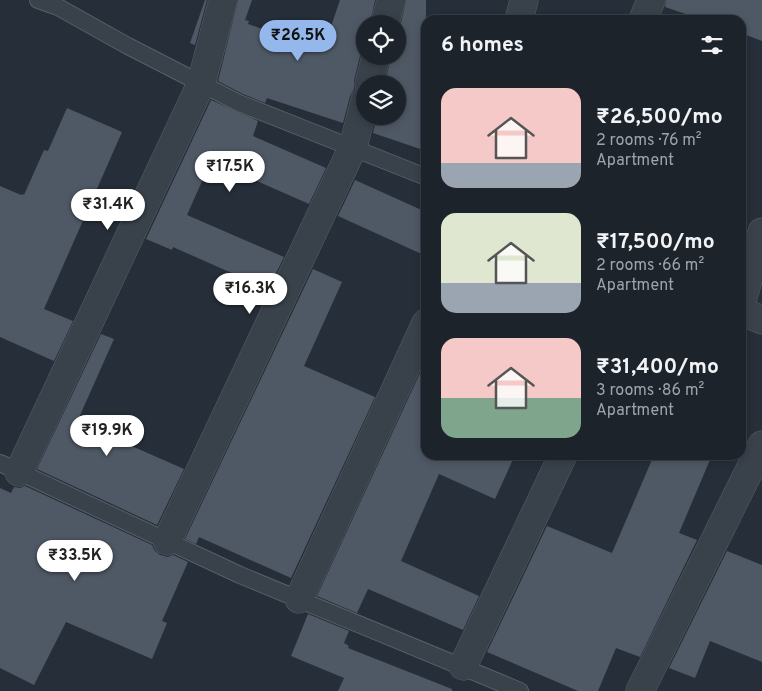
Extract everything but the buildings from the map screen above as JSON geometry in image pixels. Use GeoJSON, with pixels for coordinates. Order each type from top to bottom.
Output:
{"type":"FeatureCollection","features":[{"type":"Feature","properties":{"kind":"street"},"geometry":{"type":"LineString","coordinates":[[9,468],[201,84],[223,0]]}},
{"type":"Feature","properties":{"kind":"street"},"geometry":{"type":"LineString","coordinates":[[387,15],[391,0]]}},
{"type":"Feature","properties":{"kind":"street"},"geometry":{"type":"LineString","coordinates":[[520,15],[524,0]]}},
{"type":"Feature","properties":{"kind":"street"},"geometry":{"type":"LineString","coordinates":[[645,15],[651,0]]}},
{"type":"Feature","properties":{"kind":"street"},"geometry":{"type":"LineString","coordinates":[[167,542],[353,147],[359,125]]}},
{"type":"Feature","properties":{"kind":"street"},"geometry":{"type":"LineString","coordinates":[[746,287],[762,232]]}},
{"type":"Feature","properties":{"kind":"street"},"geometry":{"type":"LineString","coordinates":[[746,313],[762,320]]}},
{"type":"Feature","properties":{"kind":"street"},"geometry":{"type":"LineString","coordinates":[[299,600],[421,334]]}},
{"type":"Feature","properties":{"kind":"street"},"geometry":{"type":"LineString","coordinates":[[640,691],[762,445]]}},
{"type":"Feature","properties":{"kind":"street"},"geometry":{"type":"LineString","coordinates":[[463,666],[561,460]]}},
{"type":"Feature","properties":{"kind":"lane"},"geometry":{"type":"LineString","coordinates":[[38,0],[58,7],[126,45],[239,103],[421,175]]}},
{"type":"Feature","properties":{"kind":"lane"},"geometry":{"type":"LineString","coordinates":[[9,468],[240,576],[520,691]]}}]}
